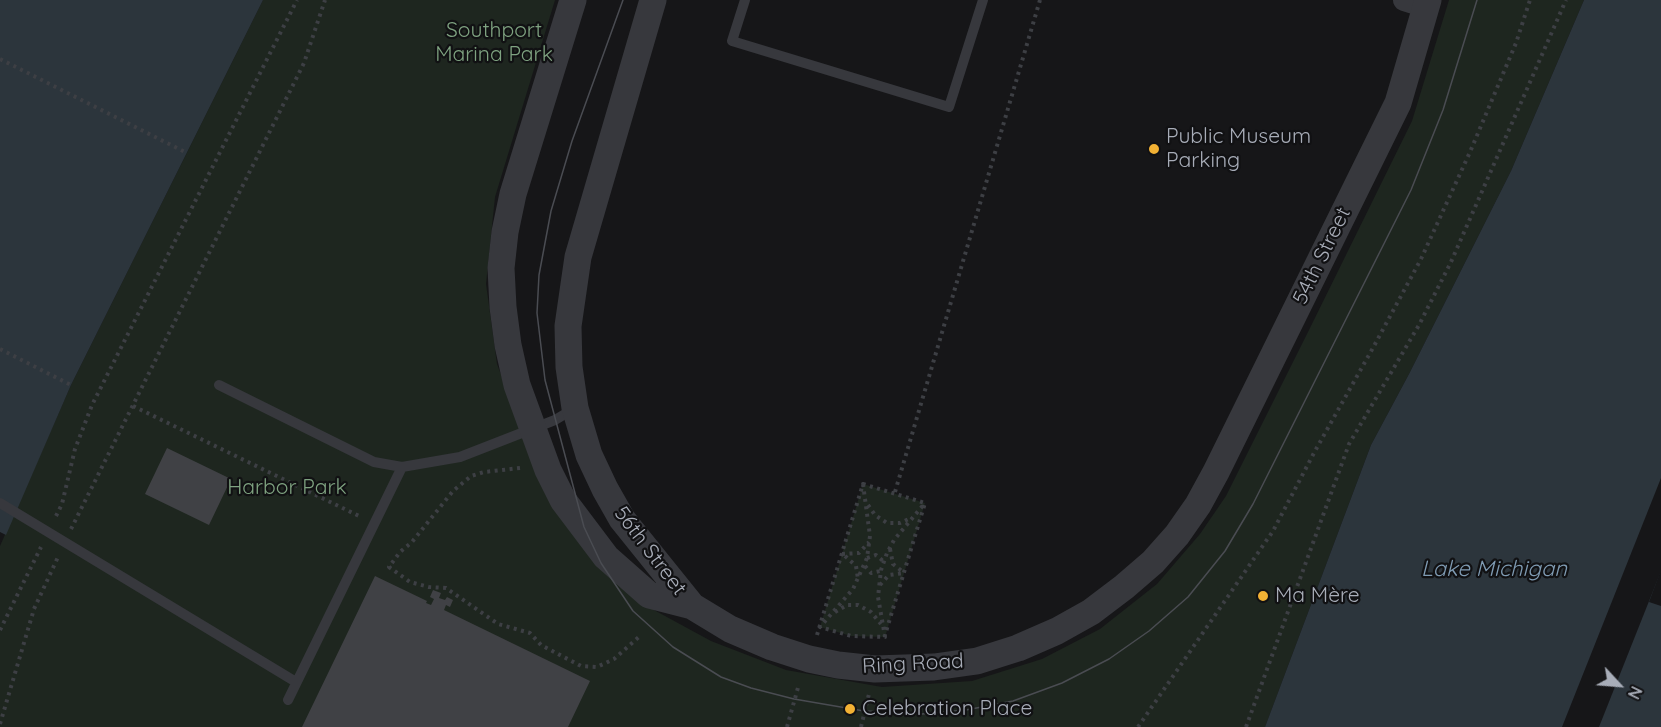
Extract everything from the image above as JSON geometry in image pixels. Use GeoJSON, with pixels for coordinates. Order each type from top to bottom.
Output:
{"type":"FeatureCollection","features":[{"type":"Feature","properties":{"kind":"street","name":"56th Street"},"geometry":{"type":"LineString","coordinates":[[573,0],[513,194],[505,232],[501,268],[508,345],[517,385],[532,429],[563,500],[606,557],[649,596],[692,606]]}},
{"type":"Feature","properties":{"kind":"street","name":"56th Street"},"geometry":{"type":"LineString","coordinates":[[653,0],[578,257],[568,326],[569,367],[575,408],[589,455],[622,519],[692,606]]}},
{"type":"Feature","properties":{"kind":"street","name":"54th Street"},"geometry":{"type":"LineString","coordinates":[[1198,505],[1398,103],[1419,2]]}},
{"type":"Feature","properties":{"kind":"street","name":"Ring Road"},"geometry":{"type":"LineString","coordinates":[[692,606],[730,629],[772,647],[808,659],[838,665],[875,669],[934,667],[977,661],[1028,644],[1091,612],[1153,562],[1177,535],[1198,505]]}},
{"type":"Feature","properties":{"kind":"lane"},"geometry":{"type":"LineString","coordinates":[[744,0],[732,41],[949,107],[983,0]]}},
{"type":"Feature","properties":{"kind":"lane"},"geometry":{"type":"LineString","coordinates":[[219,385],[374,462],[402,467],[460,457],[555,420],[575,408]]}},
{"type":"Feature","properties":{"kind":"lane"},"geometry":{"type":"LineString","coordinates":[[288,700],[402,467]]}},
{"type":"Feature","properties":{"kind":"lane"},"geometry":{"type":"LineString","coordinates":[[0,504],[296,682]]}},
{"type":"Feature","properties":{"kind":"path"},"geometry":{"type":"LineString","coordinates":[[0,630],[62,504],[75,449],[92,405],[297,0]]}},
{"type":"Feature","properties":{"kind":"path"},"geometry":{"type":"LineString","coordinates":[[0,724],[34,609],[65,542],[304,63],[326,0]]}},
{"type":"Feature","properties":{"kind":"path"},"geometry":{"type":"LineString","coordinates":[[895,492],[1040,0]]}},
{"type":"Feature","properties":{"kind":"path"},"geometry":{"type":"LineString","coordinates":[[1138,727],[1273,531],[1385,327],[1421,259],[1470,152],[1516,43],[1530,0]]}},
{"type":"Feature","properties":{"kind":"path"},"geometry":{"type":"LineString","coordinates":[[1246,727],[1349,444],[1419,325],[1451,262],[1566,0]]}},
{"type":"Feature","properties":{"kind":"path"},"geometry":{"type":"LineString","coordinates":[[0,59],[188,153]]}},
{"type":"Feature","properties":{"kind":"path"},"geometry":{"type":"LineString","coordinates":[[0,349],[71,384]]}},
{"type":"Feature","properties":{"kind":"path"},"geometry":{"type":"LineString","coordinates":[[133,406],[375,524]]}},
{"type":"Feature","properties":{"kind":"path"},"geometry":{"type":"LineString","coordinates":[[524,467],[484,472],[471,477],[453,491],[389,567],[410,582],[429,587],[446,588],[498,624],[530,633],[541,645],[581,666],[597,667],[614,659],[640,636]]}},
{"type":"Feature","properties":{"kind":"path"},"geometry":{"type":"LineString","coordinates":[[863,484],[925,503]]}},
{"type":"Feature","properties":{"kind":"path"},"geometry":{"type":"LineString","coordinates":[[820,627],[857,583],[867,558],[870,539],[863,484]]}},
{"type":"Feature","properties":{"kind":"path"},"geometry":{"type":"LineString","coordinates":[[817,636],[863,484]]}},
{"type":"Feature","properties":{"kind":"path"},"geometry":{"type":"LineString","coordinates":[[866,501],[875,516],[887,523],[900,523],[914,516]]}},
{"type":"Feature","properties":{"kind":"path"},"geometry":{"type":"LineString","coordinates":[[885,637],[878,590],[883,562],[890,547],[925,503]]}},
{"type":"Feature","properties":{"kind":"path"},"geometry":{"type":"LineString","coordinates":[[882,645],[925,503]]}},
{"type":"Feature","properties":{"kind":"path"},"geometry":{"type":"LineString","coordinates":[[842,554],[859,553],[864,550],[870,539]]}},
{"type":"Feature","properties":{"kind":"path"},"geometry":{"type":"LineString","coordinates":[[890,547],[893,564],[904,573]]}},
{"type":"Feature","properties":{"kind":"path"},"geometry":{"type":"LineString","coordinates":[[842,554],[850,558],[856,566],[857,583]]}},
{"type":"Feature","properties":{"kind":"path"},"geometry":{"type":"LineString","coordinates":[[867,558],[876,555],[883,562]]}},
{"type":"Feature","properties":{"kind":"path"},"geometry":{"type":"LineString","coordinates":[[864,565],[871,573],[881,571]]}},
{"type":"Feature","properties":{"kind":"path"},"geometry":{"type":"LineString","coordinates":[[878,590],[887,576],[904,573]]}},
{"type":"Feature","properties":{"kind":"path"},"geometry":{"type":"LineString","coordinates":[[830,616],[848,605],[858,605],[871,612],[883,628]]}},
{"type":"Feature","properties":{"kind":"path"},"geometry":{"type":"LineString","coordinates":[[820,627],[851,636],[885,637]]}},
{"type":"Feature","properties":{"kind":"path"},"geometry":{"type":"LineString","coordinates":[[787,727],[799,684]]}},
{"type":"Feature","properties":{"kind":"path"},"geometry":{"type":"LineString","coordinates":[[861,727],[869,694]]}},
{"type":"Feature","properties":{"kind":"green space","name":"Harbor Park"},"geometry":{"type":"Polygon","coordinates":[[[263,0],[555,0],[495,197],[486,284],[497,364],[541,480],[654,610],[711,641],[786,670],[882,687],[972,681],[1042,659],[1100,629],[1157,584],[1200,534],[1226,496],[1309,330],[1412,121],[1449,0],[1584,0],[1511,171],[1371,445],[1265,727],[0,727],[0,546],[71,385],[263,0]]]}},
{"type":"Feature","properties":{"kind":"green space"},"geometry":{"type":"Polygon","coordinates":[[[863,484],[925,503],[885,637],[851,636],[820,627],[863,484]]]}},
{"type":"Feature","properties":{"kind":"water"},"geometry":{"type":"Polygon","coordinates":[[[0,0],[263,0],[71,385],[6,535],[0,532],[0,0]]]}},
{"type":"Feature","properties":{"kind":"water","name":"Lake Michigan"},"geometry":{"type":"Polygon","coordinates":[[[1584,0],[1661,0],[1661,570],[1649,602],[1661,606],[1661,727],[1265,727],[1371,445],[1511,171],[1584,0]]]}},
{"type":"Feature","properties":{"kind":"pier"},"geometry":{"type":"Polygon","coordinates":[[[1661,478],[1661,571],[1599,727],[1562,727],[1661,478]]]}},
{"type":"Feature","properties":{"kind":"building"},"geometry":{"type":"Polygon","coordinates":[[[167,448],[231,479],[209,525],[145,494],[167,448]]]}},
{"type":"Feature","properties":{"kind":"building"},"geometry":{"type":"Polygon","coordinates":[[[375,576],[431,605],[434,599],[430,597],[433,590],[441,593],[439,598],[445,600],[447,597],[453,600],[450,607],[446,605],[444,610],[590,681],[568,727],[302,727],[375,576]]]}},
{"type":"Feature","properties":{"kind":"tram line"},"geometry":{"type":"LineString","coordinates":[[623,0],[572,141],[551,211],[539,275],[537,313],[545,380],[584,527],[601,563],[633,611],[673,647],[721,677],[751,688],[794,699],[864,711],[922,714],[966,710],[1013,701],[1062,683],[1109,659],[1149,631],[1188,597],[1225,551],[1253,504],[1411,190],[1443,110],[1477,0]]}},
{"type":"Feature","properties":{"kind":"place","name":"Public Museum Parking"},"geometry":{"type":"Point","coordinates":[1154,149]}},
{"type":"Feature","properties":{"kind":"place","name":"Ma Mère"},"geometry":{"type":"Point","coordinates":[1263,596]}},
{"type":"Feature","properties":{"kind":"place","name":"Celebration Place"},"geometry":{"type":"Point","coordinates":[850,709]}},
{"type":"Feature","properties":{"kind":"park label","name":"Southport Marina Park"},"geometry":{"type":"Point","coordinates":[494,43]}}]}
